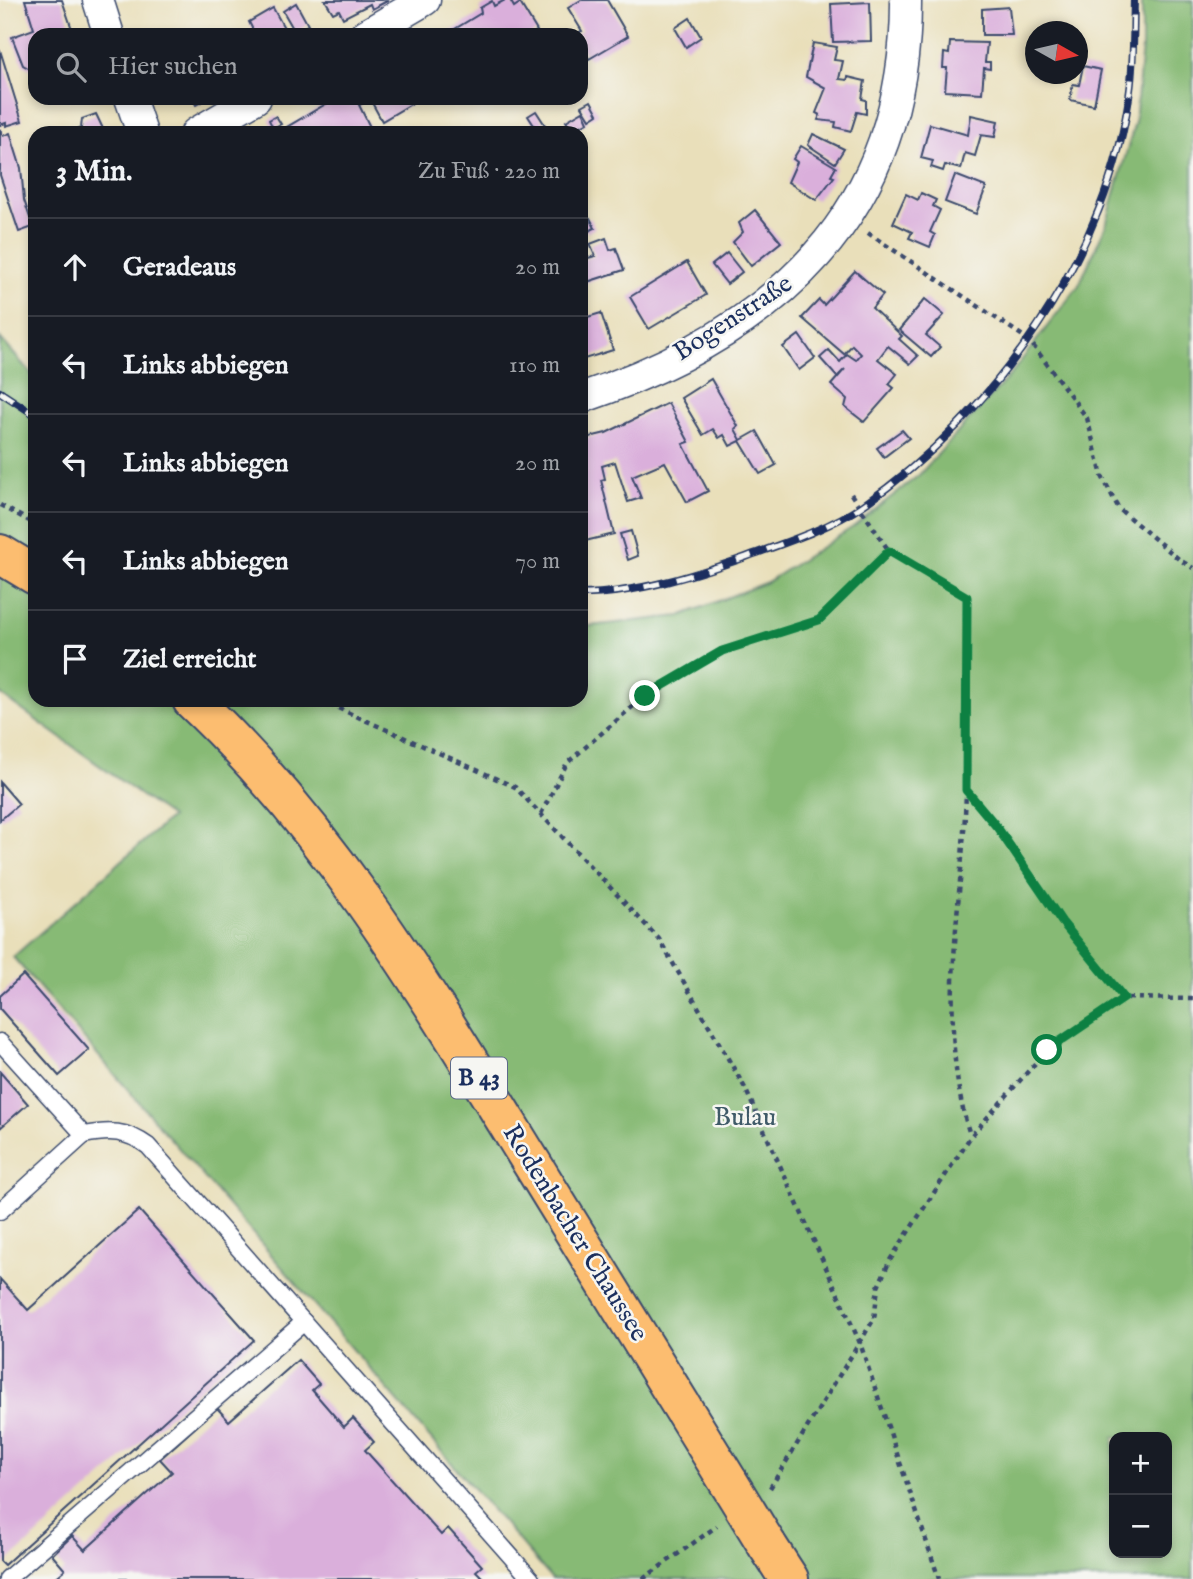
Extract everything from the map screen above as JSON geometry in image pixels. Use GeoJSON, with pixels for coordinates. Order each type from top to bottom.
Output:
{"type":"FeatureCollection","features":[{"type":"Feature","properties":{"kind":"main road"},"geometry":{"type":"LineString","coordinates":[[0,554],[28,571]]}},
{"type":"Feature","properties":{"kind":"main road","name":"Rodenbacher Chaussee"},"geometry":{"type":"LineString","coordinates":[[199,707],[262,769],[372,910],[433,1003],[727,1502],[767,1545],[789,1579]]}},
{"type":"Feature","properties":{"kind":"street"},"geometry":{"type":"LineString","coordinates":[[97,0],[107,28]]}},
{"type":"Feature","properties":{"kind":"street"},"geometry":{"type":"LineString","coordinates":[[377,28],[425,0]]}},
{"type":"Feature","properties":{"kind":"street","name":"Bogenstraße"},"geometry":{"type":"LineString","coordinates":[[588,395],[651,370],[736,323],[778,294],[813,262],[846,219],[875,168],[900,86],[906,42],[906,0]]}},
{"type":"Feature","properties":{"kind":"street"},"geometry":{"type":"LineString","coordinates":[[132,105],[140,126]]}},
{"type":"Feature","properties":{"kind":"street"},"geometry":{"type":"LineString","coordinates":[[208,126],[244,105]]}},
{"type":"Feature","properties":{"kind":"lane"},"geometry":{"type":"LineString","coordinates":[[0,1042],[83,1135]]}},
{"type":"Feature","properties":{"kind":"lane"},"geometry":{"type":"LineString","coordinates":[[0,1211],[83,1135],[118,1131],[131,1134],[148,1146],[531,1579]]}},
{"type":"Feature","properties":{"kind":"lane"},"geometry":{"type":"LineString","coordinates":[[7,1579],[303,1322]]}},
{"type":"Feature","properties":{"kind":"path"},"geometry":{"type":"LineString","coordinates":[[846,219],[1029,340],[1087,418],[1102,476],[1119,509],[1193,568]]}},
{"type":"Feature","properties":{"kind":"path"},"geometry":{"type":"LineString","coordinates":[[851,494],[889,551],[967,597],[966,790],[953,1015],[962,1109],[971,1136]]}},
{"type":"Feature","properties":{"kind":"path"},"geometry":{"type":"LineString","coordinates":[[0,505],[28,520]]}},
{"type":"Feature","properties":{"kind":"path"},"geometry":{"type":"LineString","coordinates":[[541,814],[567,763],[645,696],[722,651],[819,620],[889,551]]}},
{"type":"Feature","properties":{"kind":"path"},"geometry":{"type":"LineString","coordinates":[[336,707],[515,786],[659,939],[745,1088],[860,1343],[939,1579]]}},
{"type":"Feature","properties":{"kind":"path"},"geometry":{"type":"LineString","coordinates":[[966,790],[997,827],[1062,922],[1124,998]]}},
{"type":"Feature","properties":{"kind":"path"},"geometry":{"type":"LineString","coordinates":[[769,1489],[874,1319],[878,1287],[890,1260],[971,1136],[1047,1050],[1124,998],[1193,999]]}},
{"type":"Feature","properties":{"kind":"path"},"geometry":{"type":"LineString","coordinates":[[643,1579],[727,1502]]}},
{"type":"Feature","properties":{"kind":"green space","name":"Bulau"},"geometry":{"type":"Polygon","coordinates":[[[1142,0],[1193,1],[1193,1579],[552,1579],[13,957],[171,817],[0,694],[0,338],[28,370],[28,707],[588,707],[588,626],[680,616],[767,582],[853,527],[919,475],[1010,375],[1079,285],[1106,225],[1135,122],[1142,46],[1142,0]]]}},
{"type":"Feature","properties":{"kind":"building"},"geometry":{"type":"Polygon","coordinates":[[[25,0],[62,0],[72,28],[34,28],[25,0]]]}},
{"type":"Feature","properties":{"kind":"building"},"geometry":{"type":"Polygon","coordinates":[[[325,0],[389,0],[372,9],[370,4],[343,18],[339,10],[333,13],[325,0]]]}},
{"type":"Feature","properties":{"kind":"building"},"geometry":{"type":"Polygon","coordinates":[[[505,0],[510,0],[514,7],[520,3],[535,28],[456,28],[481,13],[480,8],[492,1],[494,6],[505,0]]]}},
{"type":"Feature","properties":{"kind":"building"},"geometry":{"type":"Polygon","coordinates":[[[581,0],[607,0],[628,36],[589,59],[588,28],[580,28],[568,8],[581,0]]]}},
{"type":"Feature","properties":{"kind":"building"},"geometry":{"type":"Polygon","coordinates":[[[870,2],[871,41],[833,42],[831,4],[870,2]]]}},
{"type":"Feature","properties":{"kind":"building"},"geometry":{"type":"Polygon","coordinates":[[[296,3],[308,25],[293,28],[283,11],[296,3]]]}},
{"type":"Feature","properties":{"kind":"building"},"geometry":{"type":"Polygon","coordinates":[[[1009,7],[1012,35],[982,35],[982,9],[1009,7]]]}},
{"type":"Feature","properties":{"kind":"building"},"geometry":{"type":"Polygon","coordinates":[[[273,8],[284,28],[252,28],[249,22],[273,8]]]}},
{"type":"Feature","properties":{"kind":"building"},"geometry":{"type":"Polygon","coordinates":[[[690,18],[701,37],[686,47],[675,28],[690,18]]]}},
{"type":"Feature","properties":{"kind":"building"},"geometry":{"type":"Polygon","coordinates":[[[28,31],[28,68],[23,65],[12,37],[28,31]]]}},
{"type":"Feature","properties":{"kind":"building"},"geometry":{"type":"Polygon","coordinates":[[[950,42],[987,43],[985,62],[990,62],[990,69],[984,68],[982,93],[945,91],[947,68],[943,68],[944,53],[949,54],[950,42]]]}},
{"type":"Feature","properties":{"kind":"building"},"geometry":{"type":"Polygon","coordinates":[[[813,43],[837,47],[834,60],[843,61],[839,79],[847,80],[848,77],[865,81],[862,99],[866,100],[866,114],[857,112],[851,131],[835,127],[836,122],[818,120],[820,115],[816,113],[826,88],[806,77],[813,43]]]}},
{"type":"Feature","properties":{"kind":"building"},"geometry":{"type":"Polygon","coordinates":[[[0,50],[22,121],[6,126],[6,123],[0,125],[0,50]]]}},
{"type":"Feature","properties":{"kind":"building"},"geometry":{"type":"Polygon","coordinates":[[[1088,67],[1101,70],[1094,105],[1070,100],[1073,84],[1088,84],[1088,67]]]}},
{"type":"Feature","properties":{"kind":"building"},"geometry":{"type":"Polygon","coordinates":[[[591,101],[598,114],[590,119],[582,106],[591,101]]]}},
{"type":"Feature","properties":{"kind":"building"},"geometry":{"type":"Polygon","coordinates":[[[324,105],[359,105],[370,126],[289,126],[324,105]]]}},
{"type":"Feature","properties":{"kind":"building"},"geometry":{"type":"Polygon","coordinates":[[[373,105],[409,105],[382,121],[373,105]]]}},
{"type":"Feature","properties":{"kind":"building"},"geometry":{"type":"Polygon","coordinates":[[[536,111],[545,125],[534,126],[528,116],[536,111]]]}},
{"type":"Feature","properties":{"kind":"building"},"geometry":{"type":"Polygon","coordinates":[[[583,111],[588,122],[581,126],[569,126],[566,121],[583,111]]]}},
{"type":"Feature","properties":{"kind":"building"},"geometry":{"type":"Polygon","coordinates":[[[96,114],[102,126],[81,126],[82,119],[96,114]]]}},
{"type":"Feature","properties":{"kind":"building"},"geometry":{"type":"Polygon","coordinates":[[[971,115],[998,121],[995,137],[981,135],[975,156],[965,153],[961,169],[945,165],[943,171],[931,167],[933,161],[921,158],[930,124],[968,135],[971,115]]]}},
{"type":"Feature","properties":{"kind":"building"},"geometry":{"type":"Polygon","coordinates":[[[276,116],[281,124],[272,126],[269,120],[276,116]]]}},
{"type":"Feature","properties":{"kind":"building"},"geometry":{"type":"Polygon","coordinates":[[[0,129],[3,136],[10,133],[21,168],[28,229],[19,232],[0,175],[0,129]]]}},
{"type":"Feature","properties":{"kind":"building"},"geometry":{"type":"Polygon","coordinates":[[[813,134],[844,149],[835,163],[808,145],[813,134]]]}},
{"type":"Feature","properties":{"kind":"building"},"geometry":{"type":"Polygon","coordinates":[[[801,146],[836,167],[831,176],[834,177],[816,200],[788,182],[797,162],[793,159],[801,146]]]}},
{"type":"Feature","properties":{"kind":"building"},"geometry":{"type":"Polygon","coordinates":[[[955,175],[986,187],[976,214],[945,202],[955,175]]]}},
{"type":"Feature","properties":{"kind":"building"},"geometry":{"type":"Polygon","coordinates":[[[921,193],[936,200],[933,206],[940,210],[930,232],[935,235],[930,247],[909,238],[912,232],[893,223],[906,194],[918,200],[921,193]]]}},
{"type":"Feature","properties":{"kind":"building"},"geometry":{"type":"Polygon","coordinates":[[[755,210],[781,242],[751,266],[733,242],[743,232],[739,223],[755,210]]]}},
{"type":"Feature","properties":{"kind":"building"},"geometry":{"type":"Polygon","coordinates":[[[590,218],[595,228],[588,232],[590,218]]]}},
{"type":"Feature","properties":{"kind":"building"},"geometry":{"type":"Polygon","coordinates":[[[606,238],[610,250],[616,248],[624,270],[588,282],[588,258],[595,256],[590,244],[606,238]]]}},
{"type":"Feature","properties":{"kind":"building"},"geometry":{"type":"Polygon","coordinates":[[[727,253],[742,272],[727,284],[712,265],[727,253]]]}},
{"type":"Feature","properties":{"kind":"building"},"geometry":{"type":"Polygon","coordinates":[[[687,262],[706,295],[649,329],[630,297],[687,262]]]}},
{"type":"Feature","properties":{"kind":"building"},"geometry":{"type":"Polygon","coordinates":[[[855,271],[883,295],[872,308],[902,336],[899,339],[918,356],[910,364],[888,346],[878,359],[897,374],[889,384],[894,388],[864,422],[845,407],[847,399],[831,385],[845,369],[837,377],[820,358],[829,350],[840,362],[847,354],[856,360],[861,354],[852,345],[844,354],[802,318],[819,300],[824,305],[855,271]]]}},
{"type":"Feature","properties":{"kind":"building"},"geometry":{"type":"Polygon","coordinates":[[[925,299],[944,315],[926,335],[940,347],[931,357],[899,330],[925,299]]]}},
{"type":"Feature","properties":{"kind":"building"},"geometry":{"type":"Polygon","coordinates":[[[601,313],[613,350],[588,358],[588,317],[601,313]]]}},
{"type":"Feature","properties":{"kind":"building"},"geometry":{"type":"Polygon","coordinates":[[[799,335],[815,358],[799,370],[783,347],[799,335]]]}},
{"type":"Feature","properties":{"kind":"building"},"geometry":{"type":"Polygon","coordinates":[[[711,379],[738,426],[735,429],[741,440],[757,431],[776,465],[760,474],[740,441],[730,446],[724,435],[719,438],[713,429],[703,435],[681,398],[711,379]]]}},
{"type":"Feature","properties":{"kind":"building"},"geometry":{"type":"Polygon","coordinates":[[[668,403],[689,442],[683,444],[708,491],[687,502],[665,462],[632,476],[641,498],[628,502],[615,462],[602,466],[605,479],[601,480],[614,534],[588,540],[588,437],[606,433],[668,403]]]}},
{"type":"Feature","properties":{"kind":"building"},"geometry":{"type":"Polygon","coordinates":[[[902,430],[909,438],[884,457],[877,448],[902,430]]]}},
{"type":"Feature","properties":{"kind":"building"},"geometry":{"type":"Polygon","coordinates":[[[631,531],[638,556],[628,560],[620,534],[631,531]]]}},
{"type":"Feature","properties":{"kind":"building"},"geometry":{"type":"Polygon","coordinates":[[[0,782],[19,804],[0,820],[0,782]]]}},
{"type":"Feature","properties":{"kind":"building"},"geometry":{"type":"Polygon","coordinates":[[[23,975],[89,1050],[59,1076],[0,1009],[0,996],[23,975]]]}},
{"type":"Feature","properties":{"kind":"building"},"geometry":{"type":"Polygon","coordinates":[[[0,1072],[28,1104],[0,1128],[0,1072]]]}},
{"type":"Feature","properties":{"kind":"building"},"geometry":{"type":"Polygon","coordinates":[[[139,1210],[254,1340],[4,1565],[0,1561],[0,1279],[28,1310],[139,1210]]]}},
{"type":"Feature","properties":{"kind":"building"},"geometry":{"type":"Polygon","coordinates":[[[298,1360],[319,1384],[312,1390],[344,1427],[353,1418],[374,1442],[365,1450],[441,1535],[448,1528],[482,1566],[476,1571],[484,1579],[54,1579],[65,1570],[52,1555],[72,1536],[85,1550],[172,1472],[160,1459],[217,1408],[229,1421],[298,1360]]]}},
{"type":"Feature","properties":{"kind":"railway"},"geometry":{"type":"LineString","coordinates":[[588,594],[622,591],[686,577],[820,529],[862,506],[911,469],[957,425],[1000,377],[1038,325],[1071,269],[1098,211],[1118,151],[1130,90],[1134,0]]}},
{"type":"Feature","properties":{"kind":"railway"},"geometry":{"type":"LineString","coordinates":[[0,392],[28,410]]}},
{"type":"Feature","properties":{"kind":"route"},"geometry":{"type":"LineString","coordinates":[[645,696],[722,651],[819,620],[889,551],[967,597],[966,790],[997,827],[1062,922],[1124,998],[1047,1050]]}}]}
